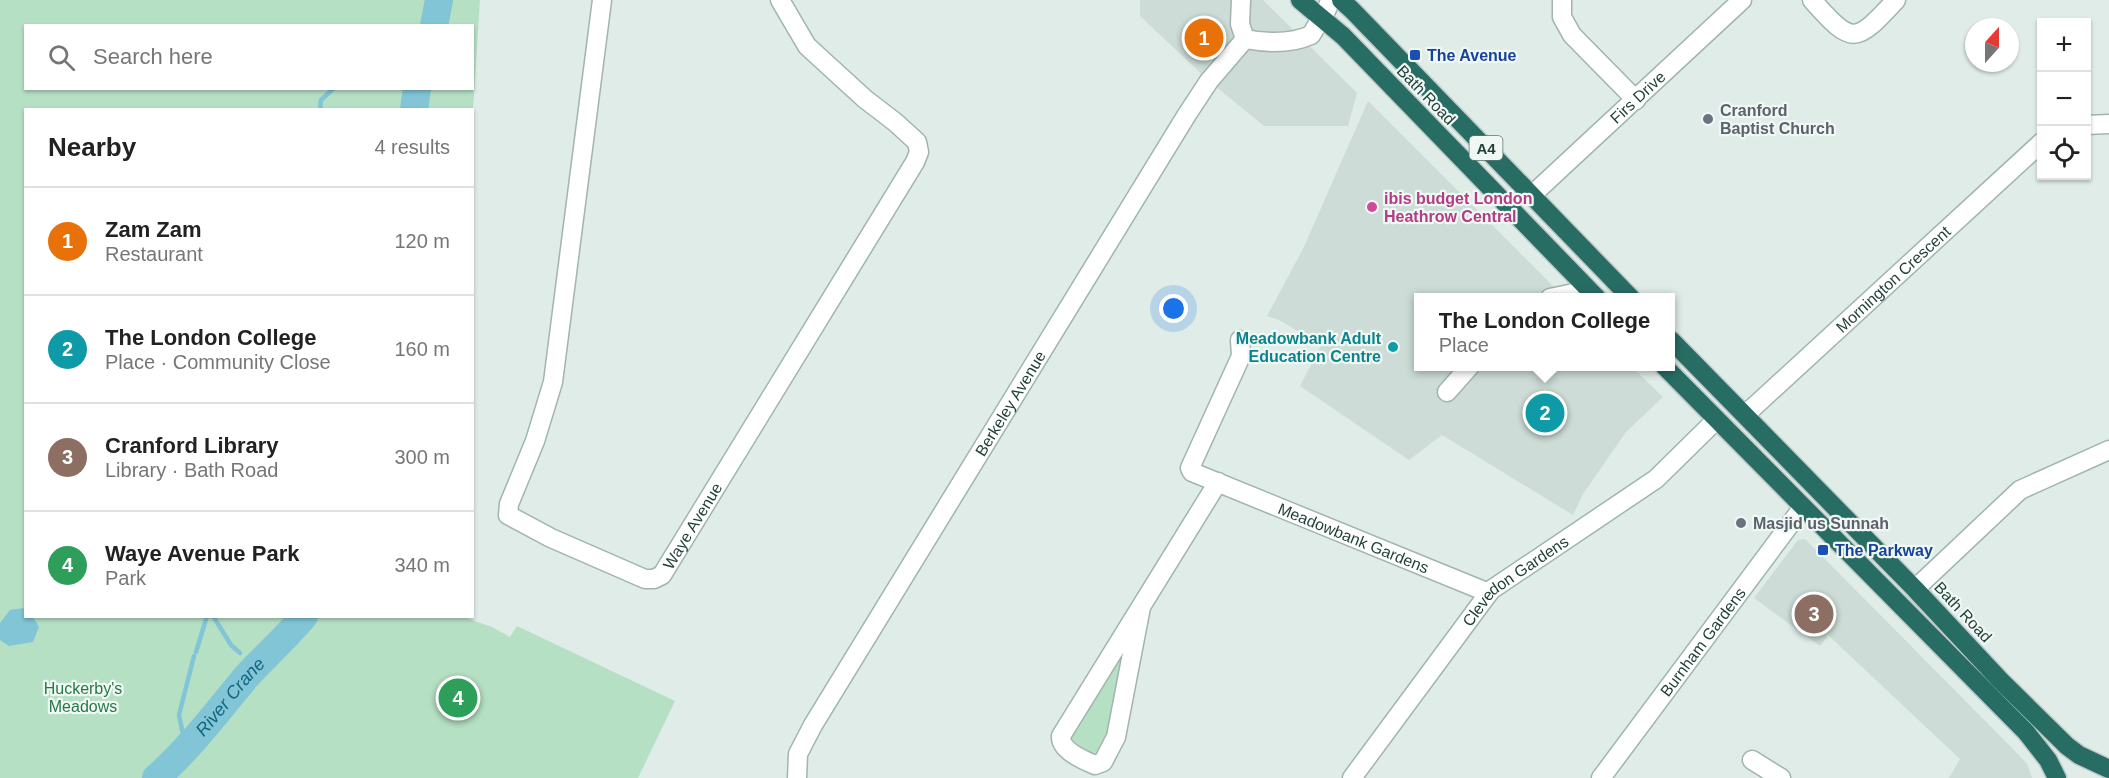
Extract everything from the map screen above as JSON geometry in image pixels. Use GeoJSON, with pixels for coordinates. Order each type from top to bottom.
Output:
{"type":"FeatureCollection","features":[{"type":"Feature","properties":{"kind":"highway","name":"Bath Road"},"geometry":{"type":"LineString","coordinates":[[1300,0],[1343,36],[1592,293]]}},
{"type":"Feature","properties":{"kind":"highway","name":"Bath Road"},"geometry":{"type":"LineString","coordinates":[[1341,0],[1627,293]]}},
{"type":"Feature","properties":{"kind":"highway","name":"Bath Road"},"geometry":{"type":"LineString","coordinates":[[1675,344],[1915,589],[2000,681],[2067,746],[2109,771]]}},
{"type":"Feature","properties":{"kind":"highway"},"geometry":{"type":"LineString","coordinates":[[1669,371],[2026,732],[2048,760],[2057,778]]}},
{"type":"Feature","properties":{"kind":"highway"},"geometry":{"type":"LineString","coordinates":[[2099,778],[2109,771]]}},
{"type":"Feature","properties":{"kind":"street","name":"Waye Avenue"},"geometry":{"type":"LineString","coordinates":[[603,0],[553,382],[536,441],[509,504],[508,515],[572,547],[645,579],[654,579],[662,575],[919,152],[917,142],[807,46],[780,0]]}},
{"type":"Feature","properties":{"kind":"street"},"geometry":{"type":"LineString","coordinates":[[1241,0],[1240,24],[1245,39],[1262,42],[1295,40],[1311,35],[1330,0]]}},
{"type":"Feature","properties":{"kind":"street"},"geometry":{"type":"LineString","coordinates":[[1562,0],[1562,17],[1572,34],[1636,100]]}},
{"type":"Feature","properties":{"kind":"street","name":"Firs Drive"},"geometry":{"type":"LineString","coordinates":[[1532,195],[1742,0]]}},
{"type":"Feature","properties":{"kind":"street"},"geometry":{"type":"LineString","coordinates":[[1812,0],[1834,25],[1846,33],[1856,34],[1870,28],[1896,0]]}},
{"type":"Feature","properties":{"kind":"street","name":"Berkeley Avenue"},"geometry":{"type":"LineString","coordinates":[[797,778],[798,754],[813,725],[1186,116],[1209,81],[1245,39]]}},
{"type":"Feature","properties":{"kind":"street"},"geometry":{"type":"LineString","coordinates":[[2091,125],[2109,124]]}},
{"type":"Feature","properties":{"kind":"street","name":"Mornington Crescent"},"geometry":{"type":"LineString","coordinates":[[1745,416],[2037,147]]}},
{"type":"Feature","properties":{"kind":"street"},"geometry":{"type":"LineString","coordinates":[[1554,293],[1572,273]]}},
{"type":"Feature","properties":{"kind":"street","name":"Meadowbank Gardens"},"geometry":{"type":"LineString","coordinates":[[1240,340],[1241,356],[1190,468],[1192,472],[1489,593]]}},
{"type":"Feature","properties":{"kind":"street"},"geometry":{"type":"LineString","coordinates":[[1447,392],[1466,371]]}},
{"type":"Feature","properties":{"kind":"street","name":"Clevedon Gardens"},"geometry":{"type":"LineString","coordinates":[[1352,778],[1489,593],[1656,478],[1716,420]]}},
{"type":"Feature","properties":{"kind":"street"},"geometry":{"type":"LineString","coordinates":[[1915,589],[2020,490],[2109,450]]}},
{"type":"Feature","properties":{"kind":"street"},"geometry":{"type":"LineString","coordinates":[[1141,607],[1116,737],[1102,762],[1095,765],[1064,747],[1061,736],[1141,607],[1218,483]]}},
{"type":"Feature","properties":{"kind":"street","name":"Burnham Gardens"},"geometry":{"type":"LineString","coordinates":[[1601,778],[1803,507]]}},
{"type":"Feature","properties":{"kind":"shaded area"},"geometry":{"type":"Polygon","coordinates":[[[1140,0],[1263,0],[1357,93],[1348,126],[1264,126],[1209,81],[1140,16],[1140,0]]]}},
{"type":"Feature","properties":{"kind":"shaded area"},"geometry":{"type":"Polygon","coordinates":[[[1368,101],[1560,293],[1414,293],[1414,371],[1636,371],[1663,397],[1626,432],[1583,494],[1573,515],[1442,435],[1409,460],[1300,386],[1321,345],[1279,320],[1267,316],[1303,249],[1368,101]]]}},
{"type":"Feature","properties":{"kind":"shaded area"},"geometry":{"type":"Polygon","coordinates":[[[1805,539],[2014,750],[2027,764],[2032,778],[1949,778],[1960,759],[1828,635],[1820,646],[1754,598],[1798,540],[1805,539]]]}},
{"type":"Feature","properties":{"kind":"green space","name":"Huckerby's Meadows"},"geometry":{"type":"Polygon","coordinates":[[[0,0],[480,0],[473,108],[24,108],[24,618],[466,618],[492,627],[510,637],[517,626],[675,701],[638,778],[0,778],[0,0]]]}},
{"type":"Feature","properties":{"kind":"green space"},"geometry":{"type":"Polygon","coordinates":[[[1120,654],[1125,656],[1110,735],[1096,757],[1070,744],[1067,737],[1120,654]]]}},
{"type":"Feature","properties":{"kind":"water"},"geometry":{"type":"Polygon","coordinates":[[[24,608],[24,618],[34,618],[39,627],[33,642],[9,646],[0,640],[0,623],[10,610],[24,608]]]}},
{"type":"Feature","properties":{"kind":"waterway","name":"River Crane"},"geometry":{"type":"LineString","coordinates":[[434,24],[439,0]]}},
{"type":"Feature","properties":{"kind":"waterway"},"geometry":{"type":"LineString","coordinates":[[320,108],[321,100],[332,90]]}},
{"type":"Feature","properties":{"kind":"waterway","name":"River Crane"},"geometry":{"type":"LineString","coordinates":[[414,108],[417,90]]}},
{"type":"Feature","properties":{"kind":"waterway"},"geometry":{"type":"LineString","coordinates":[[196,652],[206,618]]}},
{"type":"Feature","properties":{"kind":"waterway"},"geometry":{"type":"LineString","coordinates":[[214,618],[231,645],[240,653]]}},
{"type":"Feature","properties":{"kind":"waterway","name":"River Crane"},"geometry":{"type":"LineString","coordinates":[[156,778],[192,742],[246,677],[302,618]]}},
{"type":"Feature","properties":{"kind":"waterway"},"geometry":{"type":"LineString","coordinates":[[186,749],[179,715],[194,656]]}},
{"type":"Feature","properties":{"kind":"waterway"},"geometry":{"type":"LineString","coordinates":[[248,659],[257,666]]}},
{"type":"Feature","properties":{"kind":"place","name":"Zam Zam"},"geometry":{"type":"Point","coordinates":[1204,38]}},
{"type":"Feature","properties":{"kind":"place","name":"The Avenue"},"geometry":{"type":"Point","coordinates":[1415,55]}},
{"type":"Feature","properties":{"kind":"place","name":"Cranford Baptist Church"},"geometry":{"type":"Point","coordinates":[1708,119]}},
{"type":"Feature","properties":{"kind":"place","name":"ibis budget London Heathrow Central"},"geometry":{"type":"Point","coordinates":[1372,207]}},
{"type":"Feature","properties":{"kind":"place","name":"Meadowbank Adult Education Centre"},"geometry":{"type":"Point","coordinates":[1393,347]}},
{"type":"Feature","properties":{"kind":"place","name":"The London College"},"geometry":{"type":"Point","coordinates":[1545,413]}},
{"type":"Feature","properties":{"kind":"place","name":"Masjid us Sunnah"},"geometry":{"type":"Point","coordinates":[1741,523]}},
{"type":"Feature","properties":{"kind":"place","name":"The Parkway"},"geometry":{"type":"Point","coordinates":[1823,550]}},
{"type":"Feature","properties":{"kind":"place","name":"Cranford Library"},"geometry":{"type":"Point","coordinates":[1814,614]}},
{"type":"Feature","properties":{"kind":"place","name":"Waye Avenue Park"},"geometry":{"type":"Point","coordinates":[458,698]}}]}
